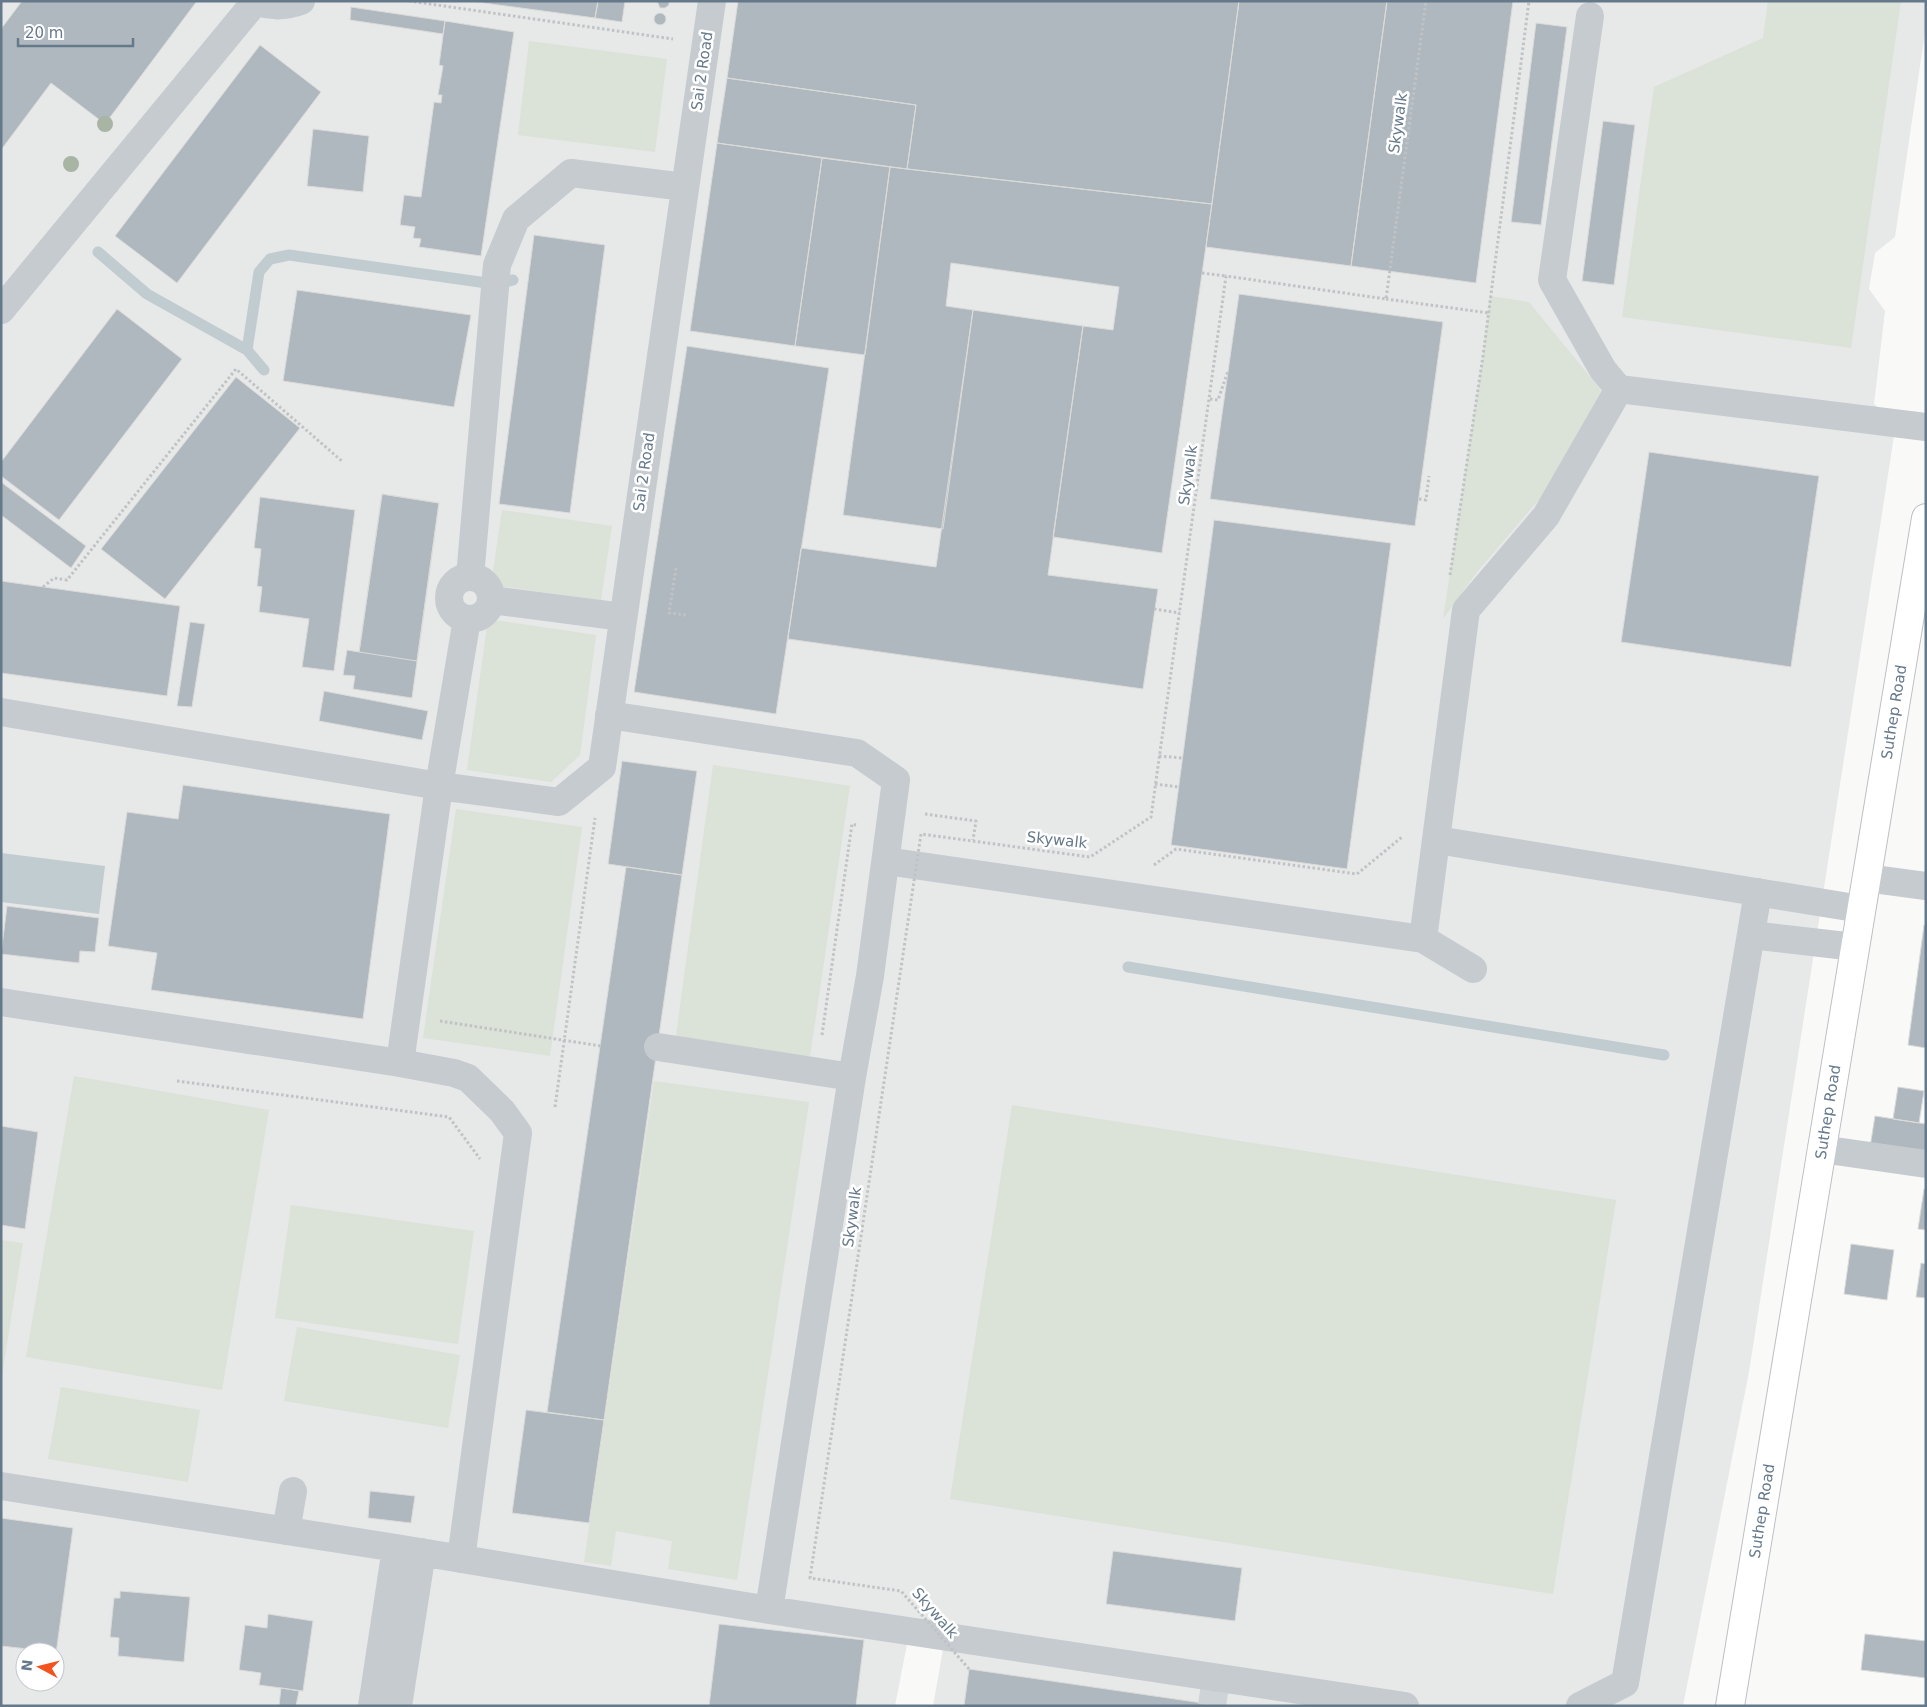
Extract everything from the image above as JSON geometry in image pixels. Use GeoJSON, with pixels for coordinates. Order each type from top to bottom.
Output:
{"type":"FeatureCollection","features":[{"type":"Feature","properties":{"kind":"main road","name":"Suthep Road"},"geometry":{"type":"LineString","coordinates":[[1730,1706],[1866,878],[1918,611],[1926,518]]}},
{"type":"Feature","properties":{"kind":"street"},"geometry":{"type":"LineString","coordinates":[[1,310],[254,2],[273,6],[291,5],[301,1]]}},
{"type":"Feature","properties":{"kind":"street","name":"Sai 2 Road"},"geometry":{"type":"LineString","coordinates":[[602,768],[712,1]]}},
{"type":"Feature","properties":{"kind":"street"},"geometry":{"type":"LineString","coordinates":[[1590,16],[1552,280],[1602,370],[1619,390],[1926,427]]}},
{"type":"Feature","properties":{"kind":"street"},"geometry":{"type":"LineString","coordinates":[[470,577],[497,265],[516,219],[571,173],[685,187]]}},
{"type":"Feature","properties":{"kind":"street"},"geometry":{"type":"LineString","coordinates":[[1423,940],[1466,610],[1546,516],[1619,390]]}},
{"type":"Feature","properties":{"kind":"street"},"geometry":{"type":"LineString","coordinates":[[470,577],[483,582],[488,587],[491,593],[491,600],[489,607],[480,617],[467,619],[455,613],[449,600],[453,587],[457,582],[470,577]]}},
{"type":"Feature","properties":{"kind":"street"},"geometry":{"type":"LineString","coordinates":[[491,600],[623,617]]}},
{"type":"Feature","properties":{"kind":"street"},"geometry":{"type":"LineString","coordinates":[[400,1063],[438,786],[467,619]]}},
{"type":"Feature","properties":{"kind":"street"},"geometry":{"type":"LineString","coordinates":[[1,712],[438,786],[559,802],[602,768]]}},
{"type":"Feature","properties":{"kind":"street"},"geometry":{"type":"LineString","coordinates":[[609,715],[858,753],[896,780],[870,976],[852,1077],[770,1610]]}},
{"type":"Feature","properties":{"kind":"street"},"geometry":{"type":"LineString","coordinates":[[1437,840],[1861,909]]}},
{"type":"Feature","properties":{"kind":"street"},"geometry":{"type":"LineString","coordinates":[[886,861],[1423,940],[1473,969]]}},
{"type":"Feature","properties":{"kind":"street"},"geometry":{"type":"LineString","coordinates":[[1866,878],[1926,886]]}},
{"type":"Feature","properties":{"kind":"street"},"geometry":{"type":"LineString","coordinates":[[1580,1706],[1625,1683],[1758,892]]}},
{"type":"Feature","properties":{"kind":"street"},"geometry":{"type":"LineString","coordinates":[[1751,935],[1855,948]]}},
{"type":"Feature","properties":{"kind":"street"},"geometry":{"type":"LineString","coordinates":[[1,1002],[400,1063],[454,1073],[468,1078],[502,1111],[518,1133],[461,1559]]}},
{"type":"Feature","properties":{"kind":"street"},"geometry":{"type":"LineString","coordinates":[[658,1047],[852,1077]]}},
{"type":"Feature","properties":{"kind":"street"},"geometry":{"type":"LineString","coordinates":[[1821,1148],[1926,1164]]}},
{"type":"Feature","properties":{"kind":"street"},"geometry":{"type":"LineString","coordinates":[[1,1486],[422,1552],[770,1610],[1405,1706]]}},
{"type":"Feature","properties":{"kind":"street"},"geometry":{"type":"LineString","coordinates":[[286,1531],[292,1490]]}},
{"type":"Feature","properties":{"kind":"street"},"geometry":{"type":"LineString","coordinates":[[372,1706],[396,1548]]}},
{"type":"Feature","properties":{"kind":"street"},"geometry":{"type":"LineString","coordinates":[[398,1706],[422,1552]]}},
{"type":"Feature","properties":{"kind":"path"},"geometry":{"type":"LineString","coordinates":[[409,1],[706,44]]}},
{"type":"Feature","properties":{"kind":"path","name":"Skywalk"},"geometry":{"type":"LineString","coordinates":[[1386,299],[1426,1]]}},
{"type":"Feature","properties":{"kind":"path"},"geometry":{"type":"LineString","coordinates":[[1449,582],[1489,313],[1529,1]]}},
{"type":"Feature","properties":{"kind":"path"},"geometry":{"type":"LineString","coordinates":[[1202,272],[1489,313]]}},
{"type":"Feature","properties":{"kind":"path","name":"Skywalk"},"geometry":{"type":"LineString","coordinates":[[969,1669],[901,1591],[810,1578],[921,834],[1090,857],[1151,817],[1226,276]]}},
{"type":"Feature","properties":{"kind":"path"},"geometry":{"type":"LineString","coordinates":[[43,587],[54,578],[68,580],[236,369],[344,462]]}},
{"type":"Feature","properties":{"kind":"path"},"geometry":{"type":"LineString","coordinates":[[1210,400],[1218,400],[1228,371]]}},
{"type":"Feature","properties":{"kind":"path"},"geometry":{"type":"LineString","coordinates":[[1419,499],[1426,500],[1429,476]]}},
{"type":"Feature","properties":{"kind":"path"},"geometry":{"type":"LineString","coordinates":[[676,568],[669,613],[686,615]]}},
{"type":"Feature","properties":{"kind":"path"},"geometry":{"type":"LineString","coordinates":[[1154,609],[1180,612]]}},
{"type":"Feature","properties":{"kind":"path"},"geometry":{"type":"LineString","coordinates":[[1159,756],[1182,758]]}},
{"type":"Feature","properties":{"kind":"path"},"geometry":{"type":"LineString","coordinates":[[555,1107],[602,768]]}},
{"type":"Feature","properties":{"kind":"path"},"geometry":{"type":"LineString","coordinates":[[1155,784],[1179,786]]}},
{"type":"Feature","properties":{"kind":"path"},"geometry":{"type":"LineString","coordinates":[[923,820],[924,814],[976,821],[973,841]]}},
{"type":"Feature","properties":{"kind":"path"},"geometry":{"type":"LineString","coordinates":[[822,1039],[852,824],[1095,858]]}},
{"type":"Feature","properties":{"kind":"path"},"geometry":{"type":"LineString","coordinates":[[921,834],[922,827]]}},
{"type":"Feature","properties":{"kind":"path"},"geometry":{"type":"LineString","coordinates":[[1152,866],[1176,849],[1356,874],[1403,836]]}},
{"type":"Feature","properties":{"kind":"path"},"geometry":{"type":"LineString","coordinates":[[407,1016],[601,1046]]}},
{"type":"Feature","properties":{"kind":"path"},"geometry":{"type":"LineString","coordinates":[[177,1081],[449,1117],[485,1165]]}},
{"type":"Feature","properties":{"kind":"shaded area"},"geometry":{"type":"Polygon","coordinates":[[[1,1],[1926,1],[1926,25],[1895,237],[1875,253],[1869,289],[1885,311],[1874,404],[1896,423],[1749,1372],[1683,1706],[933,1706],[943,1649],[907,1644],[895,1706],[1,1706],[1,1]]]}},
{"type":"Feature","properties":{"kind":"shaded area"},"geometry":{"type":"Polygon","coordinates":[[[1768,1],[1901,1],[1851,348],[1622,317],[1654,87],[1763,38],[1768,1]]]}},
{"type":"Feature","properties":{"kind":"shaded area"},"geometry":{"type":"Polygon","coordinates":[[[529,41],[667,59],[655,152],[518,135],[529,41]]]}},
{"type":"Feature","properties":{"kind":"shaded area"},"geometry":{"type":"Polygon","coordinates":[[[1490,296],[1529,302],[1604,394],[1591,439],[1477,572],[1443,619],[1483,356],[1490,296]]]}},
{"type":"Feature","properties":{"kind":"shaded area"},"geometry":{"type":"Polygon","coordinates":[[[502,510],[612,526],[601,600],[491,585],[502,510]]]}},
{"type":"Feature","properties":{"kind":"shaded area"},"geometry":{"type":"Polygon","coordinates":[[[488,619],[596,635],[580,755],[551,782],[467,770],[488,619]]]}},
{"type":"Feature","properties":{"kind":"shaded area"},"geometry":{"type":"Polygon","coordinates":[[[713,765],[850,786],[809,1063],[675,1043],[713,765]]]}},
{"type":"Feature","properties":{"kind":"shaded area"},"geometry":{"type":"Polygon","coordinates":[[[456,809],[582,827],[550,1056],[423,1038],[456,809]]]}},
{"type":"Feature","properties":{"kind":"shaded area"},"geometry":{"type":"Polygon","coordinates":[[[1,853],[105,866],[99,914],[1,902],[1,853]]]}},
{"type":"Feature","properties":{"kind":"shaded area"},"geometry":{"type":"Polygon","coordinates":[[[74,1076],[269,1110],[222,1390],[26,1357],[74,1076]]]}},
{"type":"Feature","properties":{"kind":"shaded area"},"geometry":{"type":"Polygon","coordinates":[[[654,1081],[809,1102],[737,1580],[668,1569],[672,1541],[616,1531],[611,1566],[584,1562],[654,1081]]]}},
{"type":"Feature","properties":{"kind":"shaded area"},"geometry":{"type":"Polygon","coordinates":[[[1012,1105],[1616,1200],[1553,1594],[950,1499],[1012,1105]]]}},
{"type":"Feature","properties":{"kind":"shaded area"},"geometry":{"type":"Polygon","coordinates":[[[291,1205],[474,1231],[458,1344],[275,1318],[291,1205]]]}},
{"type":"Feature","properties":{"kind":"shaded area"},"geometry":{"type":"Polygon","coordinates":[[[1,1240],[23,1243],[1,1382],[1,1240]]]}},
{"type":"Feature","properties":{"kind":"shaded area"},"geometry":{"type":"Polygon","coordinates":[[[297,1327],[460,1355],[448,1428],[284,1401],[297,1327]]]}},
{"type":"Feature","properties":{"kind":"shaded area"},"geometry":{"type":"Polygon","coordinates":[[[61,1387],[200,1410],[188,1482],[48,1459],[61,1387]]]}},
{"type":"Feature","properties":{"kind":"building"},"geometry":{"type":"Polygon","coordinates":[[[22,1],[197,1],[105,124],[51,83],[1,150],[1,29],[22,1]]]}},
{"type":"Feature","properties":{"kind":"building"},"geometry":{"type":"Polygon","coordinates":[[[469,1],[598,1],[595,18],[469,1]]]}},
{"type":"Feature","properties":{"kind":"building"},"geometry":{"type":"Polygon","coordinates":[[[598,1],[625,1],[622,22],[595,18],[598,1]]]}},
{"type":"Feature","properties":{"kind":"building"},"geometry":{"type":"Polygon","coordinates":[[[657,1],[669,1],[669,5],[665,8],[660,8],[657,1]]]}},
{"type":"Feature","properties":{"kind":"building"},"geometry":{"type":"Polygon","coordinates":[[[738,1],[1239,1],[1212,204],[907,169],[916,105],[727,78],[738,1]]]}},
{"type":"Feature","properties":{"kind":"building"},"geometry":{"type":"Polygon","coordinates":[[[1239,1],[1387,1],[1351,266],[1206,247],[1239,1]]]}},
{"type":"Feature","properties":{"kind":"building"},"geometry":{"type":"Polygon","coordinates":[[[1387,1],[1513,1],[1476,283],[1351,266],[1387,1]]]}},
{"type":"Feature","properties":{"kind":"building"},"geometry":{"type":"Polygon","coordinates":[[[351,7],[445,21],[443,34],[350,20],[351,7]]]}},
{"type":"Feature","properties":{"kind":"building"},"geometry":{"type":"Polygon","coordinates":[[[658,13],[662,13],[666,19],[662,25],[658,25],[654,21],[654,17],[658,13]]]}},
{"type":"Feature","properties":{"kind":"building"},"geometry":{"type":"Polygon","coordinates":[[[445,21],[514,32],[481,256],[419,247],[421,239],[413,238],[415,227],[400,225],[404,195],[421,197],[434,102],[441,103],[442,95],[438,95],[443,66],[439,65],[445,21]]]}},
{"type":"Feature","properties":{"kind":"building"},"geometry":{"type":"Polygon","coordinates":[[[1536,23],[1567,27],[1541,225],[1511,222],[1536,23]]]}},
{"type":"Feature","properties":{"kind":"building"},"geometry":{"type":"Polygon","coordinates":[[[260,45],[321,92],[177,283],[115,236],[260,45]]]}},
{"type":"Feature","properties":{"kind":"building"},"geometry":{"type":"Polygon","coordinates":[[[727,78],[916,105],[907,169],[717,143],[727,78]]]}},
{"type":"Feature","properties":{"kind":"building"},"geometry":{"type":"Polygon","coordinates":[[[1603,121],[1635,125],[1614,285],[1582,281],[1603,121]]]}},
{"type":"Feature","properties":{"kind":"building"},"geometry":{"type":"Polygon","coordinates":[[[313,129],[369,136],[363,192],[307,186],[313,129]]]}},
{"type":"Feature","properties":{"kind":"building"},"geometry":{"type":"Polygon","coordinates":[[[717,143],[822,158],[795,346],[690,331],[717,143]]]}},
{"type":"Feature","properties":{"kind":"building"},"geometry":{"type":"Polygon","coordinates":[[[822,158],[890,167],[865,355],[795,346],[822,158]]]}},
{"type":"Feature","properties":{"kind":"building"},"geometry":{"type":"Polygon","coordinates":[[[890,167],[1212,204],[1162,553],[1053,537],[1083,326],[1113,330],[1119,287],[951,263],[946,306],[973,310],[943,529],[843,515],[890,167]]]}},
{"type":"Feature","properties":{"kind":"building"},"geometry":{"type":"Polygon","coordinates":[[[534,235],[605,245],[570,513],[499,504],[534,235]]]}},
{"type":"Feature","properties":{"kind":"building"},"geometry":{"type":"Polygon","coordinates":[[[297,290],[471,315],[454,407],[283,381],[297,290]]]}},
{"type":"Feature","properties":{"kind":"building"},"geometry":{"type":"Polygon","coordinates":[[[1239,294],[1443,322],[1415,526],[1210,499],[1239,294]]]}},
{"type":"Feature","properties":{"kind":"building"},"geometry":{"type":"Polygon","coordinates":[[[117,309],[182,359],[59,520],[1,476],[1,462],[117,309]]]}},
{"type":"Feature","properties":{"kind":"building"},"geometry":{"type":"Polygon","coordinates":[[[973,310],[1083,326],[1048,575],[1158,589],[1143,689],[788,639],[801,548],[936,567],[973,310]]]}},
{"type":"Feature","properties":{"kind":"building"},"geometry":{"type":"Polygon","coordinates":[[[687,346],[829,368],[776,714],[634,692],[687,346]]]}},
{"type":"Feature","properties":{"kind":"building"},"geometry":{"type":"Polygon","coordinates":[[[236,377],[300,428],[165,599],[101,549],[236,377]]]}},
{"type":"Feature","properties":{"kind":"building"},"geometry":{"type":"Polygon","coordinates":[[[1649,452],[1819,476],[1791,667],[1621,642],[1649,452]]]}},
{"type":"Feature","properties":{"kind":"building"},"geometry":{"type":"Polygon","coordinates":[[[1,482],[86,546],[71,568],[1,515],[1,482]]]}},
{"type":"Feature","properties":{"kind":"building"},"geometry":{"type":"Polygon","coordinates":[[[382,494],[439,503],[412,698],[353,689],[355,676],[343,675],[347,650],[359,652],[382,494]]]}},
{"type":"Feature","properties":{"kind":"building"},"geometry":{"type":"Polygon","coordinates":[[[382,494],[439,503],[417,661],[359,652],[382,494]]]}},
{"type":"Feature","properties":{"kind":"building"},"geometry":{"type":"Polygon","coordinates":[[[260,497],[355,510],[334,671],[302,667],[309,619],[259,612],[262,587],[257,586],[261,549],[254,548],[260,497]]]}},
{"type":"Feature","properties":{"kind":"building"},"geometry":{"type":"Polygon","coordinates":[[[1214,520],[1391,543],[1347,869],[1171,845],[1214,520]]]}},
{"type":"Feature","properties":{"kind":"building"},"geometry":{"type":"Polygon","coordinates":[[[1,581],[180,606],[167,696],[1,673],[1,581]]]}},
{"type":"Feature","properties":{"kind":"building"},"geometry":{"type":"Polygon","coordinates":[[[190,622],[205,624],[192,707],[177,706],[190,622]]]}},
{"type":"Feature","properties":{"kind":"building"},"geometry":{"type":"Polygon","coordinates":[[[324,691],[428,711],[422,740],[319,721],[324,691]]]}},
{"type":"Feature","properties":{"kind":"building"},"geometry":{"type":"Polygon","coordinates":[[[622,761],[697,771],[682,875],[608,864],[622,761]]]}},
{"type":"Feature","properties":{"kind":"building"},"geometry":{"type":"Polygon","coordinates":[[[183,785],[390,814],[363,1019],[151,990],[157,953],[108,946],[127,812],[178,819],[183,785]]]}},
{"type":"Feature","properties":{"kind":"building"},"geometry":{"type":"Polygon","coordinates":[[[626,867],[682,875],[604,1420],[547,1412],[626,867]]]}},
{"type":"Feature","properties":{"kind":"building"},"geometry":{"type":"Polygon","coordinates":[[[7,906],[99,918],[95,952],[80,951],[79,963],[1,954],[7,906]]]}},
{"type":"Feature","properties":{"kind":"building"},"geometry":{"type":"Polygon","coordinates":[[[1924,925],[1926,925],[1926,1048],[1908,1045],[1924,925]]]}},
{"type":"Feature","properties":{"kind":"building"},"geometry":{"type":"Polygon","coordinates":[[[1898,1087],[1924,1091],[1919,1123],[1893,1119],[1898,1087]]]}},
{"type":"Feature","properties":{"kind":"building"},"geometry":{"type":"Polygon","coordinates":[[[1875,1116],[1926,1124],[1926,1155],[1870,1147],[1875,1116]]]}},
{"type":"Feature","properties":{"kind":"building"},"geometry":{"type":"Polygon","coordinates":[[[1,1126],[38,1132],[25,1229],[1,1225],[1,1126]]]}},
{"type":"Feature","properties":{"kind":"building"},"geometry":{"type":"Polygon","coordinates":[[[1924,1189],[1926,1189],[1926,1230],[1918,1229],[1924,1189]]]}},
{"type":"Feature","properties":{"kind":"building"},"geometry":{"type":"Polygon","coordinates":[[[1851,1244],[1894,1250],[1887,1300],[1844,1294],[1851,1244]]]}},
{"type":"Feature","properties":{"kind":"building"},"geometry":{"type":"Polygon","coordinates":[[[1921,1263],[1926,1264],[1926,1298],[1916,1297],[1921,1263]]]}},
{"type":"Feature","properties":{"kind":"building"},"geometry":{"type":"Polygon","coordinates":[[[526,1410],[604,1420],[589,1523],[512,1513],[526,1410]]]}},
{"type":"Feature","properties":{"kind":"building"},"geometry":{"type":"Polygon","coordinates":[[[370,1491],[415,1496],[411,1523],[368,1518],[370,1491]]]}},
{"type":"Feature","properties":{"kind":"building"},"geometry":{"type":"Polygon","coordinates":[[[1,1518],[73,1528],[58,1642],[15,1642],[15,1648],[1,1646],[1,1518]]]}},
{"type":"Feature","properties":{"kind":"building"},"geometry":{"type":"Polygon","coordinates":[[[1113,1551],[1242,1568],[1235,1621],[1106,1604],[1113,1551]]]}},
{"type":"Feature","properties":{"kind":"building"},"geometry":{"type":"Polygon","coordinates":[[[120,1591],[190,1597],[184,1662],[118,1656],[119,1638],[110,1637],[114,1598],[120,1598],[120,1591]]]}},
{"type":"Feature","properties":{"kind":"building"},"geometry":{"type":"Polygon","coordinates":[[[268,1614],[313,1621],[303,1691],[259,1685],[261,1673],[239,1670],[245,1625],[267,1628],[268,1614]]]}},
{"type":"Feature","properties":{"kind":"building"},"geometry":{"type":"Polygon","coordinates":[[[719,1624],[864,1640],[856,1706],[709,1706],[719,1624]]]}},
{"type":"Feature","properties":{"kind":"building"},"geometry":{"type":"Polygon","coordinates":[[[1865,1634],[1926,1641],[1926,1678],[1861,1670],[1865,1634]]]}},
{"type":"Feature","properties":{"kind":"building"},"geometry":{"type":"Polygon","coordinates":[[[969,1669],[1223,1706],[964,1706],[969,1669]]]}},
{"type":"Feature","properties":{"kind":"building"},"geometry":{"type":"Polygon","coordinates":[[[281,1688],[299,1691],[296,1706],[279,1706],[281,1688]]]}},
{"type":"Feature","properties":{"kind":"waterway"},"geometry":{"type":"LineString","coordinates":[[98,252],[147,294],[247,350],[264,370]]}},
{"type":"Feature","properties":{"kind":"waterway"},"geometry":{"type":"LineString","coordinates":[[247,350],[259,272],[270,259],[289,255],[494,284],[513,280]]}},
{"type":"Feature","properties":{"kind":"waterway"},"geometry":{"type":"LineString","coordinates":[[1128,967],[1664,1055]]}},
{"type":"Feature","properties":{"kind":"tunnel"},"geometry":{"type":"LineString","coordinates":[[1212,1706],[1216,1678]]}}]}
